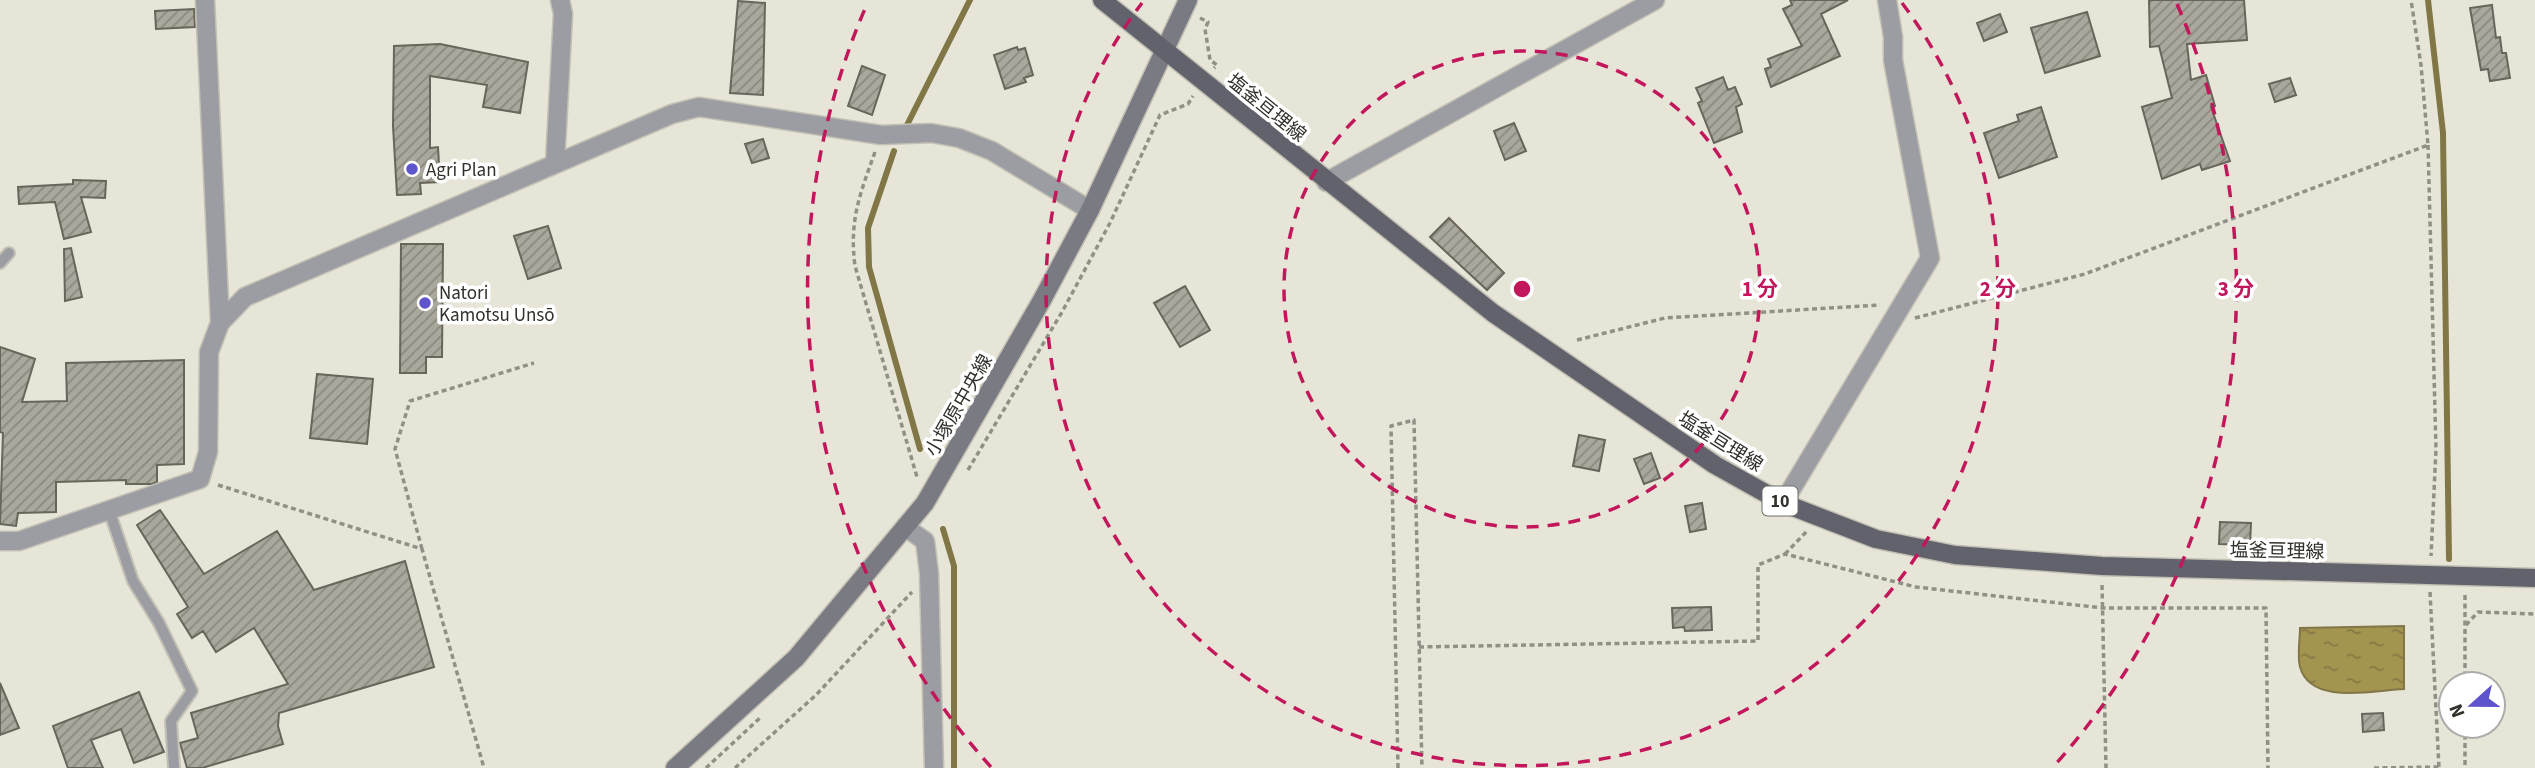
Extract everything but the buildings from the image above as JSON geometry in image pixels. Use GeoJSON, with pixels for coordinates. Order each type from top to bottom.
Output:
{"type":"FeatureCollection","features":[{"type":"Feature","properties":{"kind":"main road","name":"塩釜亘理線"},"geometry":{"type":"LineString","coordinates":[[1102,0],[1493,313],[1716,466],[1783,503],[1876,539],[1955,555],[2102,566],[2535,578]]}},
{"type":"Feature","properties":{"kind":"street"},"geometry":{"type":"LineString","coordinates":[[205,0],[220,323]]}},
{"type":"Feature","properties":{"kind":"street"},"geometry":{"type":"LineString","coordinates":[[555,164],[563,14],[560,0]]}},
{"type":"Feature","properties":{"kind":"street","name":"小塚原中央線"},"geometry":{"type":"LineString","coordinates":[[675,768],[796,658],[925,503],[1028,325],[1090,210],[1188,0]]}},
{"type":"Feature","properties":{"kind":"street"},"geometry":{"type":"LineString","coordinates":[[1326,182],[1655,0]]}},
{"type":"Feature","properties":{"kind":"street"},"geometry":{"type":"LineString","coordinates":[[1783,503],[1930,258],[1893,60],[1894,37],[1887,0]]}},
{"type":"Feature","properties":{"kind":"street"},"geometry":{"type":"LineString","coordinates":[[0,541],[19,541],[200,479],[208,452],[209,352],[220,323],[245,297],[672,114],[699,107],[881,135],[932,133],[958,138],[992,151],[1090,210]]}},
{"type":"Feature","properties":{"kind":"street"},"geometry":{"type":"LineString","coordinates":[[905,527],[925,541],[929,573],[934,768]]}},
{"type":"Feature","properties":{"kind":"lane"},"geometry":{"type":"LineString","coordinates":[[0,262],[9,253]]}},
{"type":"Feature","properties":{"kind":"lane"},"geometry":{"type":"LineString","coordinates":[[109,510],[133,581],[159,623],[192,691],[171,721],[174,768]]}},
{"type":"Feature","properties":{"kind":"path"},"geometry":{"type":"LineString","coordinates":[[2374,768],[2439,767],[2430,575],[2436,449],[2428,145],[2421,65],[2411,0]]}},
{"type":"Feature","properties":{"kind":"path"},"geometry":{"type":"LineString","coordinates":[[1200,18],[1208,22],[1205,29],[1210,60],[1217,65]]}},
{"type":"Feature","properties":{"kind":"path"},"geometry":{"type":"LineString","coordinates":[[1162,103],[1171,109],[1188,104],[1195,95]]}},
{"type":"Feature","properties":{"kind":"path"},"geometry":{"type":"LineString","coordinates":[[881,135],[853,211],[851,238],[855,266],[925,503]]}},
{"type":"Feature","properties":{"kind":"path"},"geometry":{"type":"LineString","coordinates":[[1890,325],[2085,274],[2428,145]]}},
{"type":"Feature","properties":{"kind":"path"},"geometry":{"type":"LineString","coordinates":[[1577,340],[1665,318],[1827,310],[1903,302]]}},
{"type":"Feature","properties":{"kind":"path"},"geometry":{"type":"LineString","coordinates":[[484,768],[395,449],[410,401],[534,363]]}},
{"type":"Feature","properties":{"kind":"path"},"geometry":{"type":"LineString","coordinates":[[1398,768],[1391,426],[1415,420],[1422,768]]}},
{"type":"Feature","properties":{"kind":"path"},"geometry":{"type":"LineString","coordinates":[[200,479],[422,548]]}},
{"type":"Feature","properties":{"kind":"path"},"geometry":{"type":"LineString","coordinates":[[1419,647],[1758,641],[1758,565],[1785,554],[1819,517]]}},
{"type":"Feature","properties":{"kind":"path"},"geometry":{"type":"LineString","coordinates":[[1785,554],[1916,587],[2103,608],[2266,608],[2268,768]]}},
{"type":"Feature","properties":{"kind":"path"},"geometry":{"type":"LineString","coordinates":[[2102,566],[2106,768]]}},
{"type":"Feature","properties":{"kind":"path"},"geometry":{"type":"LineString","coordinates":[[735,768],[816,695],[929,573]]}},
{"type":"Feature","properties":{"kind":"path"},"geometry":{"type":"LineString","coordinates":[[2465,576],[2465,670]]}},
{"type":"Feature","properties":{"kind":"path"},"geometry":{"type":"LineString","coordinates":[[2465,626],[2478,612],[2535,614]]}},
{"type":"Feature","properties":{"kind":"path"},"geometry":{"type":"LineString","coordinates":[[2465,740],[2465,768]]}},
{"type":"Feature","properties":{"kind":"water"},"geometry":{"type":"Polygon","coordinates":[[[2404,626],[2404,689],[2361,693],[2330,691],[2317,687],[2306,679],[2300,667],[2300,628],[2404,626]]]}},
{"type":"Feature","properties":{"kind":"waterway"},"geometry":{"type":"LineString","coordinates":[[907,125],[970,0]]}},
{"type":"Feature","properties":{"kind":"waterway"},"geometry":{"type":"LineString","coordinates":[[2428,0],[2443,133],[2449,559]]}},
{"type":"Feature","properties":{"kind":"waterway"},"geometry":{"type":"LineString","coordinates":[[894,151],[868,228],[869,267],[920,449]]}},
{"type":"Feature","properties":{"kind":"waterway"},"geometry":{"type":"LineString","coordinates":[[943,529],[954,566],[954,768]]}},
{"type":"Feature","properties":{"kind":"place","name":"Agri Plan"},"geometry":{"type":"Point","coordinates":[412,169]}},
{"type":"Feature","properties":{"kind":"place","name":"Natori Kamotsu Unsō"},"geometry":{"type":"Point","coordinates":[425,303]}}]}
